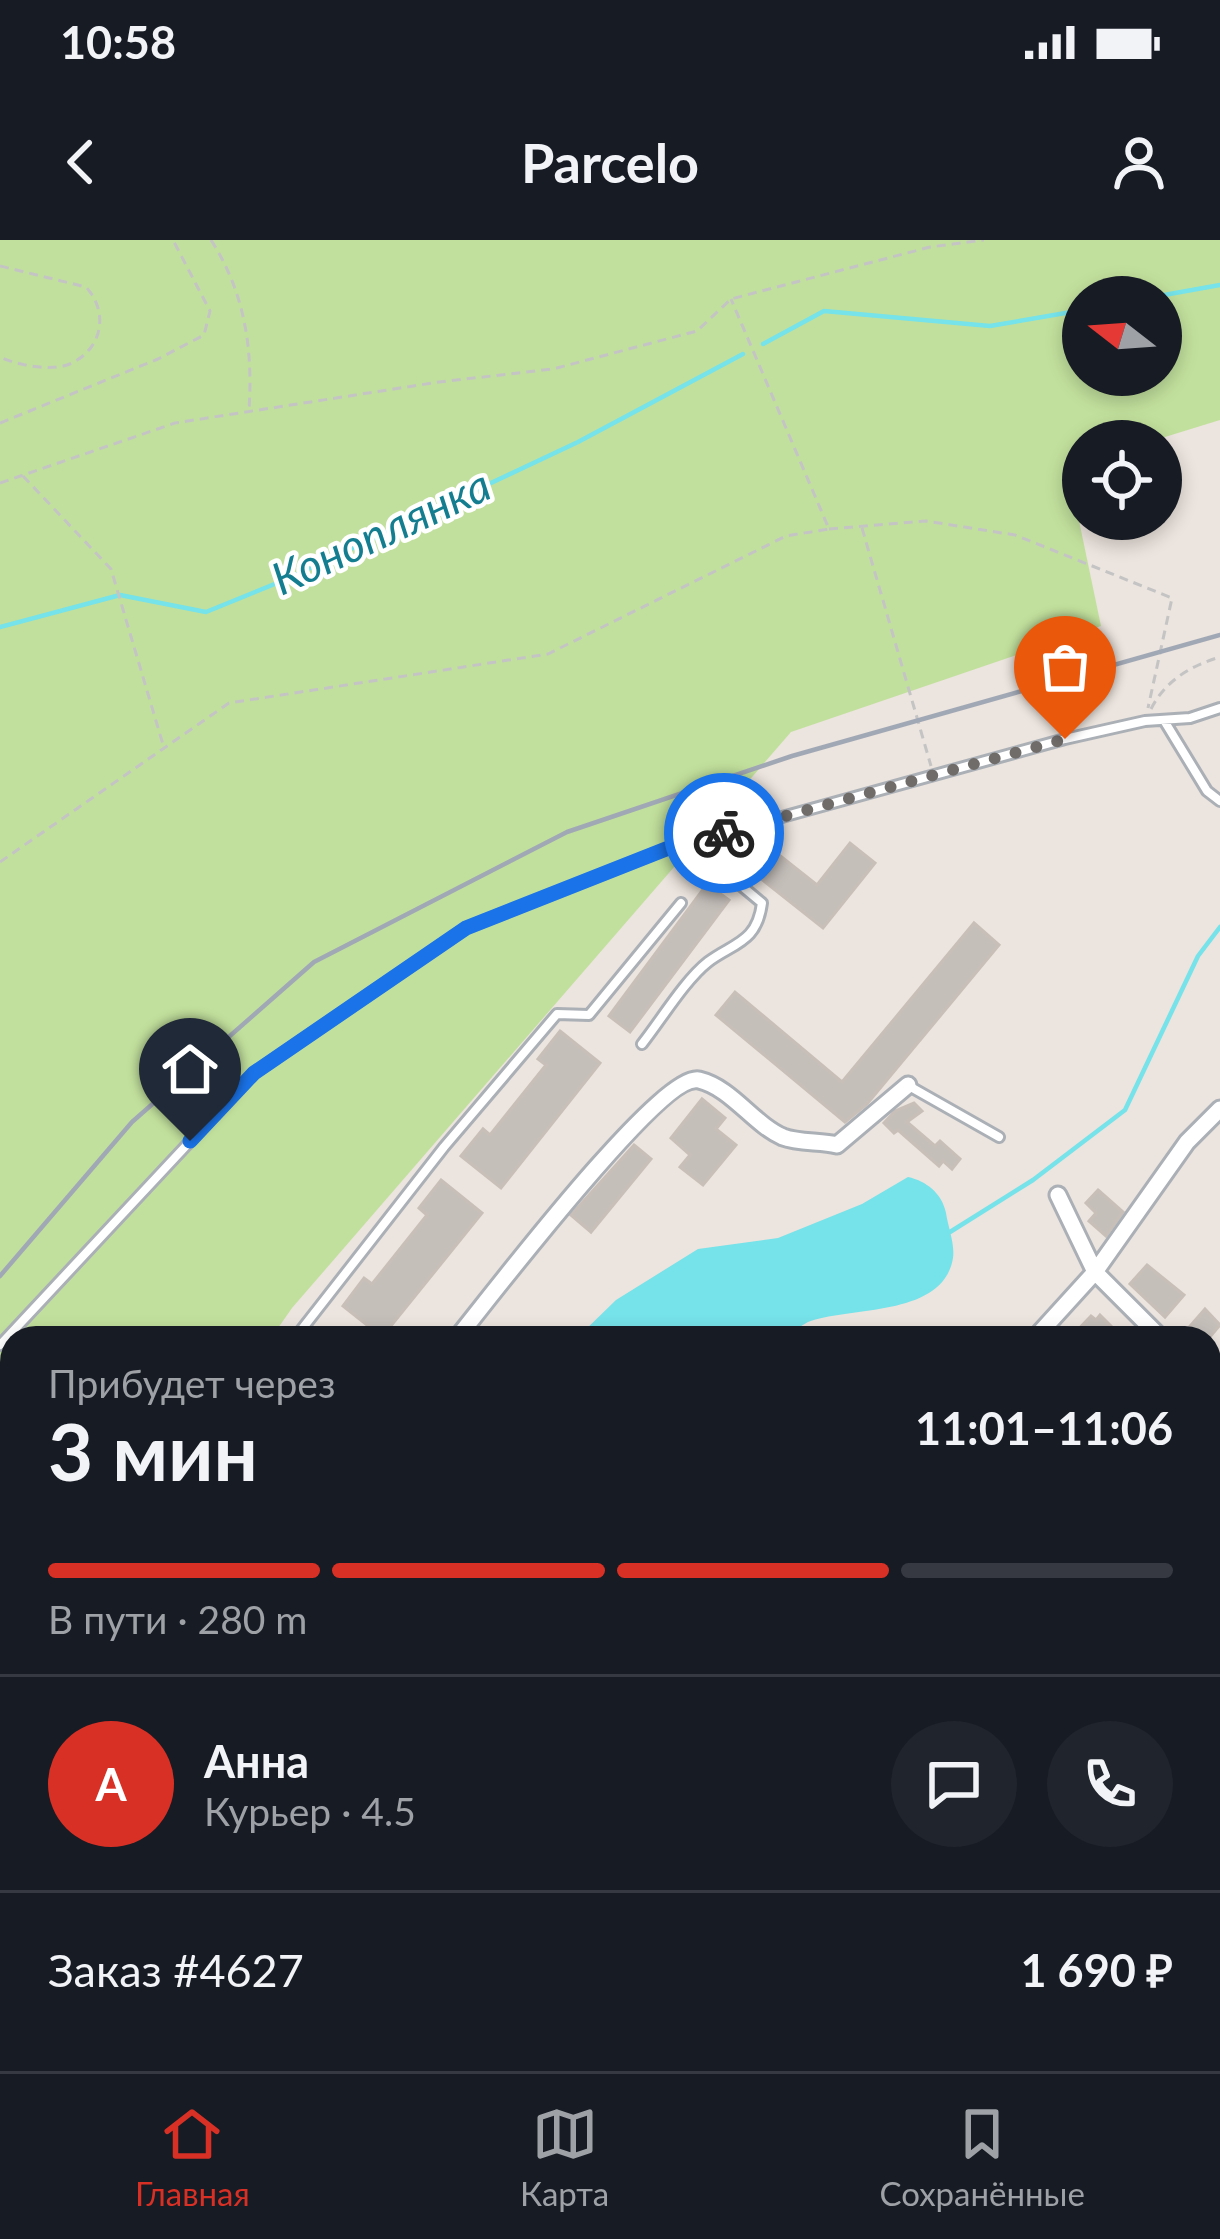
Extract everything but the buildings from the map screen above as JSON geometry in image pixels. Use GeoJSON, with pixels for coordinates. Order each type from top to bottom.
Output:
{"type":"FeatureCollection","features":[{"type":"Feature","properties":{"kind":"street"},"geometry":{"type":"LineString","coordinates":[[467,1326],[622,1137],[662,1096],[690,1080],[702,1081],[726,1095],[783,1137],[837,1145],[908,1085]]}},
{"type":"Feature","properties":{"kind":"street"},"geometry":{"type":"LineString","coordinates":[[1046,1326],[1095,1272],[1186,1142],[1220,1109]]}},
{"type":"Feature","properties":{"kind":"street"},"geometry":{"type":"LineString","coordinates":[[1058,1195],[1095,1272],[1149,1326]]}},
{"type":"Feature","properties":{"kind":"lane"},"geometry":{"type":"LineString","coordinates":[[18,1326],[254,1073],[466,928],[690,843],[1144,721],[1165,722],[1220,708]]}},
{"type":"Feature","properties":{"kind":"lane"},"geometry":{"type":"LineString","coordinates":[[1165,722],[1208,791],[1220,801]]}},
{"type":"Feature","properties":{"kind":"lane"},"geometry":{"type":"LineString","coordinates":[[642,1044],[707,963],[738,948],[760,919],[762,903],[690,843]]}},
{"type":"Feature","properties":{"kind":"lane"},"geometry":{"type":"LineString","coordinates":[[304,1326],[557,1014],[589,1016],[681,903]]}},
{"type":"Feature","properties":{"kind":"lane"},"geometry":{"type":"LineString","coordinates":[[908,1085],[999,1137]]}},
{"type":"Feature","properties":{"kind":"path"},"geometry":{"type":"LineString","coordinates":[[0,423],[158,359],[204,335],[210,311],[173,240]]}},
{"type":"Feature","properties":{"kind":"path"},"geometry":{"type":"LineString","coordinates":[[211,240],[245,315],[252,371],[249,412]]}},
{"type":"Feature","properties":{"kind":"path"},"geometry":{"type":"LineString","coordinates":[[0,482],[175,423],[554,369],[697,332],[731,298],[930,247],[983,240]]}},
{"type":"Feature","properties":{"kind":"path"},"geometry":{"type":"LineString","coordinates":[[0,266],[86,287],[100,309],[101,332],[88,350],[66,365],[24,364],[0,357]]}},
{"type":"Feature","properties":{"kind":"path"},"geometry":{"type":"LineString","coordinates":[[731,298],[829,529]]}},
{"type":"Feature","properties":{"kind":"path"},"geometry":{"type":"LineString","coordinates":[[22,475],[112,569],[164,748]]}},
{"type":"Feature","properties":{"kind":"path"},"geometry":{"type":"LineString","coordinates":[[0,862],[229,703],[548,654],[786,536],[829,529],[926,520],[1015,535],[1172,598],[1144,721]]}},
{"type":"Feature","properties":{"kind":"path"},"geometry":{"type":"LineString","coordinates":[[861,526],[934,775]]}},
{"type":"Feature","properties":{"kind":"path"},"geometry":{"type":"LineString","coordinates":[[1144,721],[1160,690],[1196,664],[1220,657]]}},
{"type":"Feature","properties":{"kind":"green space"},"geometry":{"type":"Polygon","coordinates":[[[0,240],[1220,240],[1220,420],[1182,432],[1182,420],[1062,420],[1062,540],[1083,540],[1101,626],[791,732],[279,1326],[0,1326],[0,240]]]}},
{"type":"Feature","properties":{"kind":"water"},"geometry":{"type":"Polygon","coordinates":[[[908,1177],[937,1194],[946,1213],[953,1258],[946,1277],[932,1291],[892,1306],[802,1326],[589,1326],[616,1300],[698,1249],[778,1238],[862,1204],[908,1177]]]}},
{"type":"Feature","properties":{"kind":"waterway","name":"Коноплянка"},"geometry":{"type":"LineString","coordinates":[[1182,292],[1220,285]]}},
{"type":"Feature","properties":{"kind":"waterway","name":"Коноплянка"},"geometry":{"type":"LineString","coordinates":[[763,344],[824,311],[990,326],[1062,314]]}},
{"type":"Feature","properties":{"kind":"waterway","name":"Коноплянка"},"geometry":{"type":"LineString","coordinates":[[0,627],[120,595],[206,612],[287,579],[578,442],[743,354]]}},
{"type":"Feature","properties":{"kind":"waterway","name":"Коноплянка"},"geometry":{"type":"LineString","coordinates":[[950,1232],[1033,1180],[1125,1110],[1198,956],[1220,927]]}},
{"type":"Feature","properties":{"kind":"railway"},"geometry":{"type":"LineString","coordinates":[[0,1276],[132,1122],[314,962],[567,832],[792,756],[1220,635]]}},
{"type":"Feature","properties":{"kind":"way so far"},"geometry":{"type":"LineString","coordinates":[[724,833],[1065,739]]}},
{"type":"Feature","properties":{"kind":"route"},"geometry":{"type":"LineString","coordinates":[[190,1141],[254,1073],[466,928],[666,849],[724,833]]}}]}
